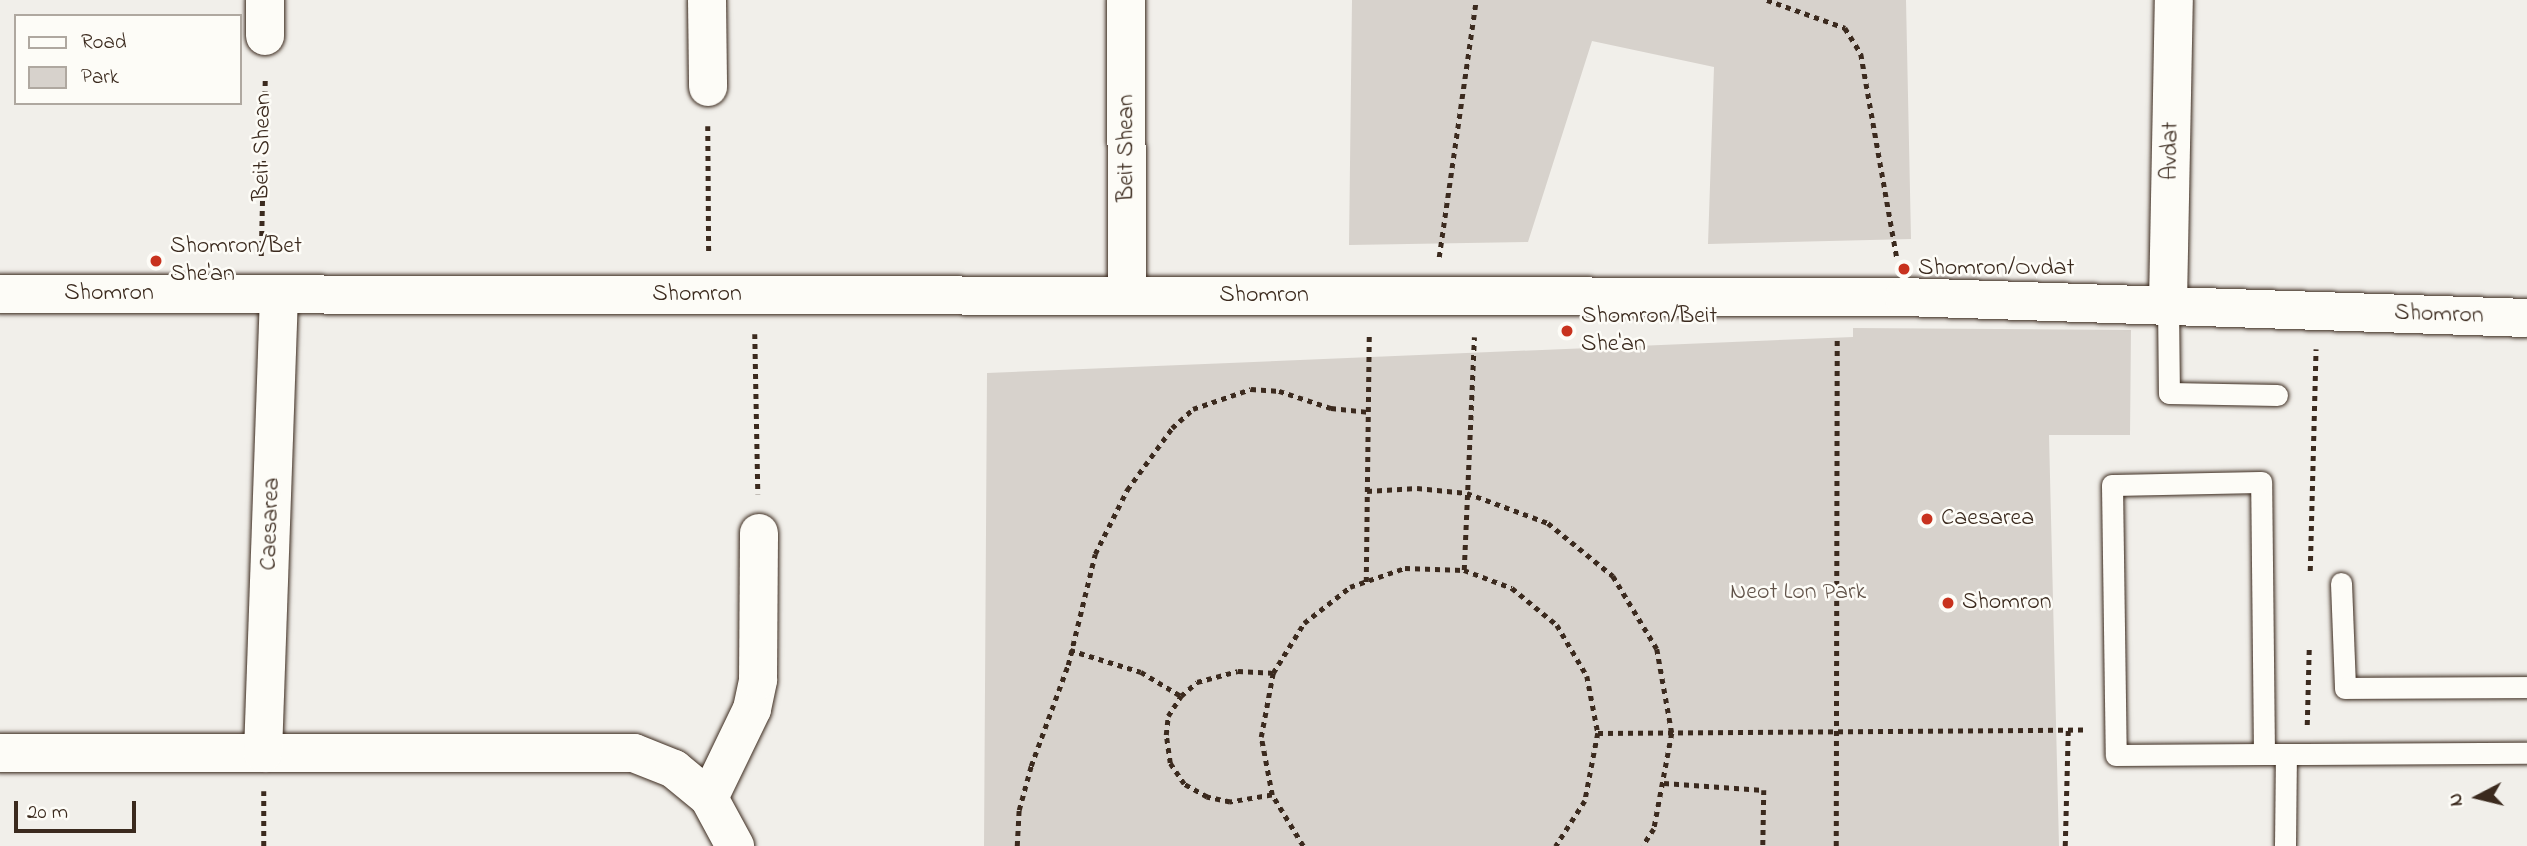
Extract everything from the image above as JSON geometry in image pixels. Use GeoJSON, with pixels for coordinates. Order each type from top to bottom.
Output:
{"type":"FeatureCollection","features":[{"type":"Feature","properties":{"kind":"street"},"geometry":{"type":"LineString","coordinates":[[707,0],[708,87]]}},
{"type":"Feature","properties":{"kind":"street","name":"Beit Shean"},"geometry":{"type":"LineString","coordinates":[[1126,0],[1127,296]]}},
{"type":"Feature","properties":{"kind":"street","name":"Avdat"},"geometry":{"type":"LineString","coordinates":[[2168,303],[2174,0]]}},
{"type":"Feature","properties":{"kind":"street","name":"Shomron"},"geometry":{"type":"LineString","coordinates":[[0,294],[1904,297],[2168,303],[2527,318]]}},
{"type":"Feature","properties":{"kind":"street","name":"Caesarea"},"geometry":{"type":"LineString","coordinates":[[263,753],[270,294]]}},
{"type":"Feature","properties":{"kind":"street"},"geometry":{"type":"LineString","coordinates":[[709,798],[752,709],[758,680],[759,533]]}},
{"type":"Feature","properties":{"kind":"street"},"geometry":{"type":"LineString","coordinates":[[0,753],[634,753],[674,769],[709,798],[735,846]]}},
{"type":"Feature","properties":{"kind":"lane"},"geometry":{"type":"LineString","coordinates":[[2168,303],[2169,393],[2277,395]]}},
{"type":"Feature","properties":{"kind":"lane"},"geometry":{"type":"LineString","coordinates":[[2264,754],[2261,482],[2112,485],[2116,755],[2527,753]]}},
{"type":"Feature","properties":{"kind":"lane"},"geometry":{"type":"LineString","coordinates":[[2341,583],[2345,688],[2527,687]]}},
{"type":"Feature","properties":{"kind":"lane"},"geometry":{"type":"LineString","coordinates":[[2285,846],[2296,754]]}},
{"type":"Feature","properties":{"kind":"path"},"geometry":{"type":"LineString","coordinates":[[1433,296],[1476,0]]}},
{"type":"Feature","properties":{"kind":"path"},"geometry":{"type":"LineString","coordinates":[[1767,0],[1845,28],[1861,54],[1904,297]]}},
{"type":"Feature","properties":{"kind":"path","name":"Beit Shean"},"geometry":{"type":"LineString","coordinates":[[265,18],[270,294]]}},
{"type":"Feature","properties":{"kind":"path"},"geometry":{"type":"LineString","coordinates":[[708,87],[709,295]]}},
{"type":"Feature","properties":{"kind":"path"},"geometry":{"type":"LineString","coordinates":[[755,295],[759,533]]}},
{"type":"Feature","properties":{"kind":"path"},"geometry":{"type":"LineString","coordinates":[[1366,582],[1370,296]]}},
{"type":"Feature","properties":{"kind":"path"},"geometry":{"type":"LineString","coordinates":[[1464,570],[1476,296]]}},
{"type":"Feature","properties":{"kind":"path"},"geometry":{"type":"LineString","coordinates":[[1836,846],[1837,297]]}},
{"type":"Feature","properties":{"kind":"path"},"geometry":{"type":"LineString","coordinates":[[2310,573],[2317,309]]}},
{"type":"Feature","properties":{"kind":"path"},"geometry":{"type":"LineString","coordinates":[[1017,846],[1019,810],[1070,650],[1095,554],[1126,490],[1172,428],[1193,410],[1251,389],[1279,391],[1331,408],[1368,412]]}},
{"type":"Feature","properties":{"kind":"path"},"geometry":{"type":"LineString","coordinates":[[1367,491],[1467,492],[1548,523],[1613,576],[1657,649],[1672,733],[1654,829],[1643,846]]}},
{"type":"Feature","properties":{"kind":"path"},"geometry":{"type":"LineString","coordinates":[[1302,846],[1272,795],[1261,737],[1273,673],[1304,623],[1350,586],[1405,569],[1464,570],[1512,588],[1557,625],[1587,676],[1598,733],[1585,801],[1556,846]]}},
{"type":"Feature","properties":{"kind":"path"},"geometry":{"type":"LineString","coordinates":[[2296,754],[2309,643]]}},
{"type":"Feature","properties":{"kind":"path"},"geometry":{"type":"LineString","coordinates":[[1070,650],[1141,672],[1181,696]]}},
{"type":"Feature","properties":{"kind":"path"},"geometry":{"type":"LineString","coordinates":[[1272,795],[1230,802],[1208,797],[1184,784],[1170,763],[1166,735],[1168,716],[1181,696],[1217,675],[1238,671],[1273,673]]}},
{"type":"Feature","properties":{"kind":"path"},"geometry":{"type":"LineString","coordinates":[[2065,846],[2068,730]]}},
{"type":"Feature","properties":{"kind":"path"},"geometry":{"type":"LineString","coordinates":[[1598,733],[2088,730],[2116,755]]}},
{"type":"Feature","properties":{"kind":"path"},"geometry":{"type":"LineString","coordinates":[[263,753],[264,846]]}},
{"type":"Feature","properties":{"kind":"path"},"geometry":{"type":"LineString","coordinates":[[1663,783],[1764,790],[1763,846]]}},
{"type":"Feature","properties":{"kind":"green space"},"geometry":{"type":"Polygon","coordinates":[[[1352,0],[1906,0],[1911,239],[1708,244],[1714,67],[1592,41],[1528,242],[1349,245],[1352,0]]]}},
{"type":"Feature","properties":{"kind":"green space","name":"Neot Lon Park"},"geometry":{"type":"Polygon","coordinates":[[[1853,328],[2131,330],[2130,435],[2049,435],[2059,846],[984,846],[987,373],[1853,337],[1853,328]]]}},
{"type":"Feature","properties":{"kind":"place","name":"Shomron/Bet She'an"},"geometry":{"type":"Point","coordinates":[156,261]}},
{"type":"Feature","properties":{"kind":"place","name":"Shomron/Ovdat"},"geometry":{"type":"Point","coordinates":[1904,269]}},
{"type":"Feature","properties":{"kind":"place","name":"Shomron/Beit She'an"},"geometry":{"type":"Point","coordinates":[1567,331]}},
{"type":"Feature","properties":{"kind":"place","name":"Caesarea"},"geometry":{"type":"Point","coordinates":[1927,519]}},
{"type":"Feature","properties":{"kind":"place","name":"Shomron"},"geometry":{"type":"Point","coordinates":[1948,603]}}]}
